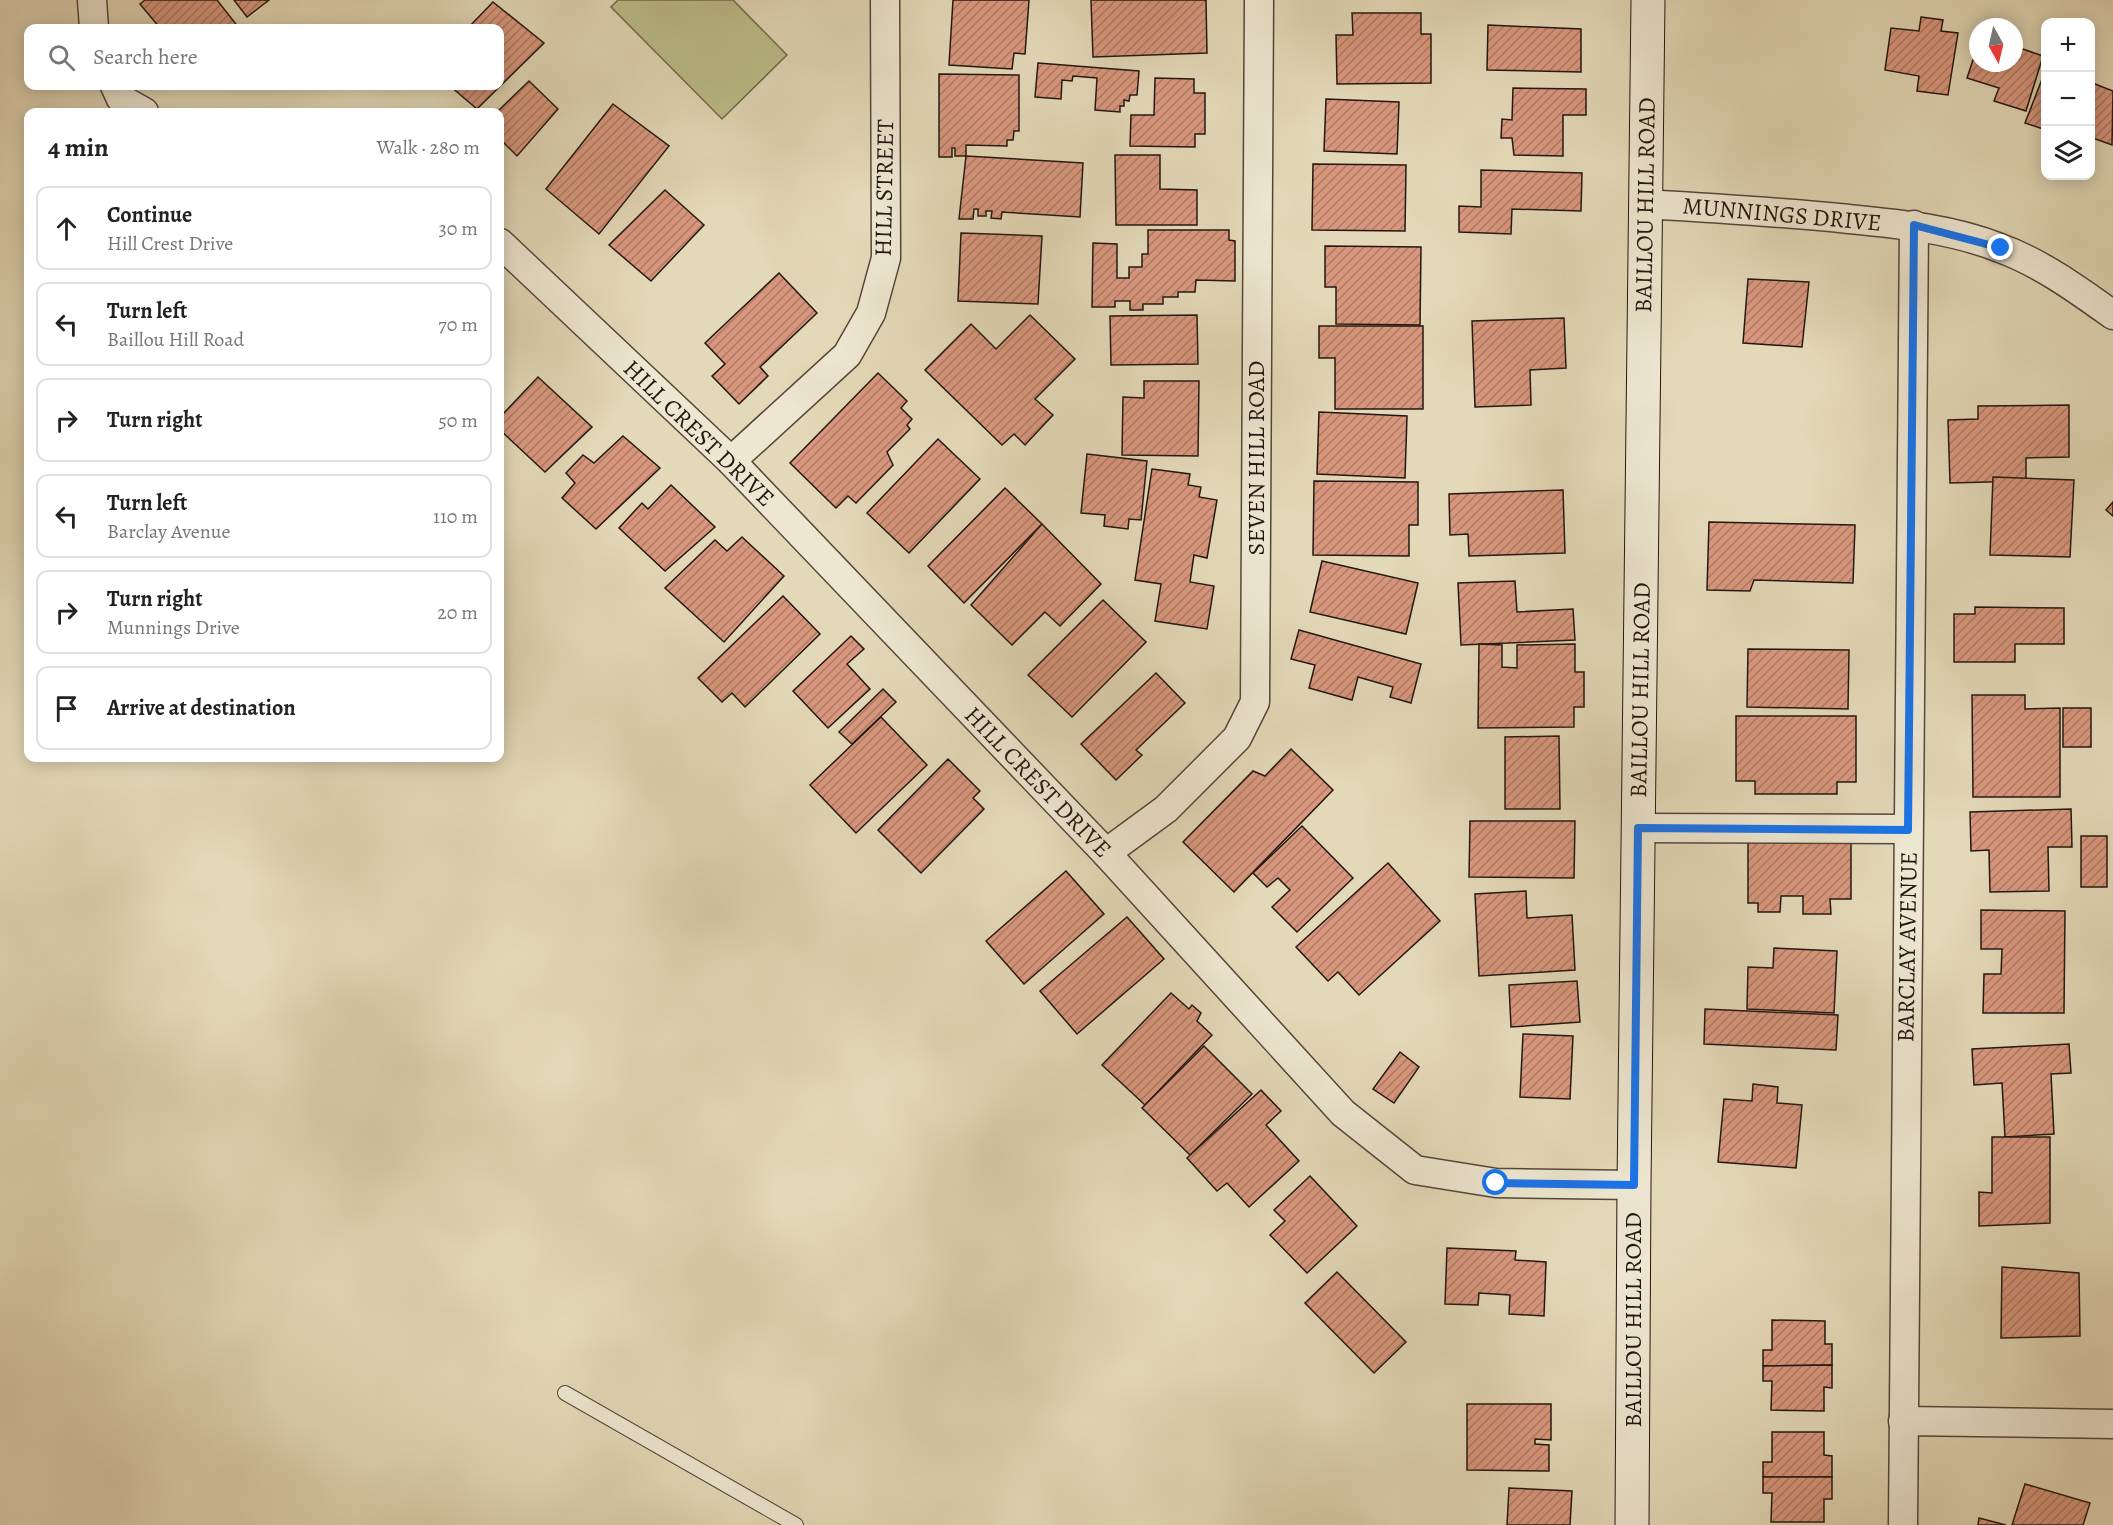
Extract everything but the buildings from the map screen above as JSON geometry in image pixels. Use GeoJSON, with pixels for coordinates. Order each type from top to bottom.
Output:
{"type":"FeatureCollection","features":[{"type":"Feature","properties":{"kind":"main road","name":"BAILLOU HILL ROAD"},"geometry":{"type":"LineString","coordinates":[[1632,1525],[1648,0]]}},
{"type":"Feature","properties":{"kind":"street"},"geometry":{"type":"LineString","coordinates":[[92,0],[94,24]]}},
{"type":"Feature","properties":{"kind":"street","name":"HILL STREET"},"geometry":{"type":"LineString","coordinates":[[731,461],[847,355],[871,313],[886,258],[885,0]]}},
{"type":"Feature","properties":{"kind":"street","name":"SEVEN HILL ROAD"},"geometry":{"type":"LineString","coordinates":[[1106,853],[1166,809],[1237,738],[1255,702],[1258,0]]}},
{"type":"Feature","properties":{"kind":"street"},"geometry":{"type":"LineString","coordinates":[[117,90],[122,99],[137,108]]}},
{"type":"Feature","properties":{"kind":"street","name":"MUNNINGS DRIVE"},"geometry":{"type":"LineString","coordinates":[[1645,204],[1800,214],[1914,225],[2001,248],[2046,270],[2113,315]]}},
{"type":"Feature","properties":{"kind":"street","name":"BARCLAY AVENUE"},"geometry":{"type":"LineString","coordinates":[[1903,1525],[1914,225]]}},
{"type":"Feature","properties":{"kind":"street","name":"HILL CREST DRIVE"},"geometry":{"type":"LineString","coordinates":[[504,247],[731,461],[1106,853],[1343,1113],[1415,1170],[1496,1183],[1634,1185]]}},
{"type":"Feature","properties":{"kind":"street"},"geometry":{"type":"LineString","coordinates":[[1638,828],[1908,830]]}},
{"type":"Feature","properties":{"kind":"street"},"geometry":{"type":"LineString","coordinates":[[1903,1420],[2113,1424]]}},
{"type":"Feature","properties":{"kind":"lane"},"geometry":{"type":"LineString","coordinates":[[565,1393],[796,1525]]}},
{"type":"Feature","properties":{"kind":"green space"},"geometry":{"type":"Polygon","coordinates":[[[618,0],[733,0],[787,55],[722,119],[611,7],[618,0]]]}},
{"type":"Feature","properties":{"kind":"route"},"geometry":{"type":"LineString","coordinates":[[1496,1183],[1634,1185],[1638,828],[1908,830],[1914,225],[2001,248]]}}]}
